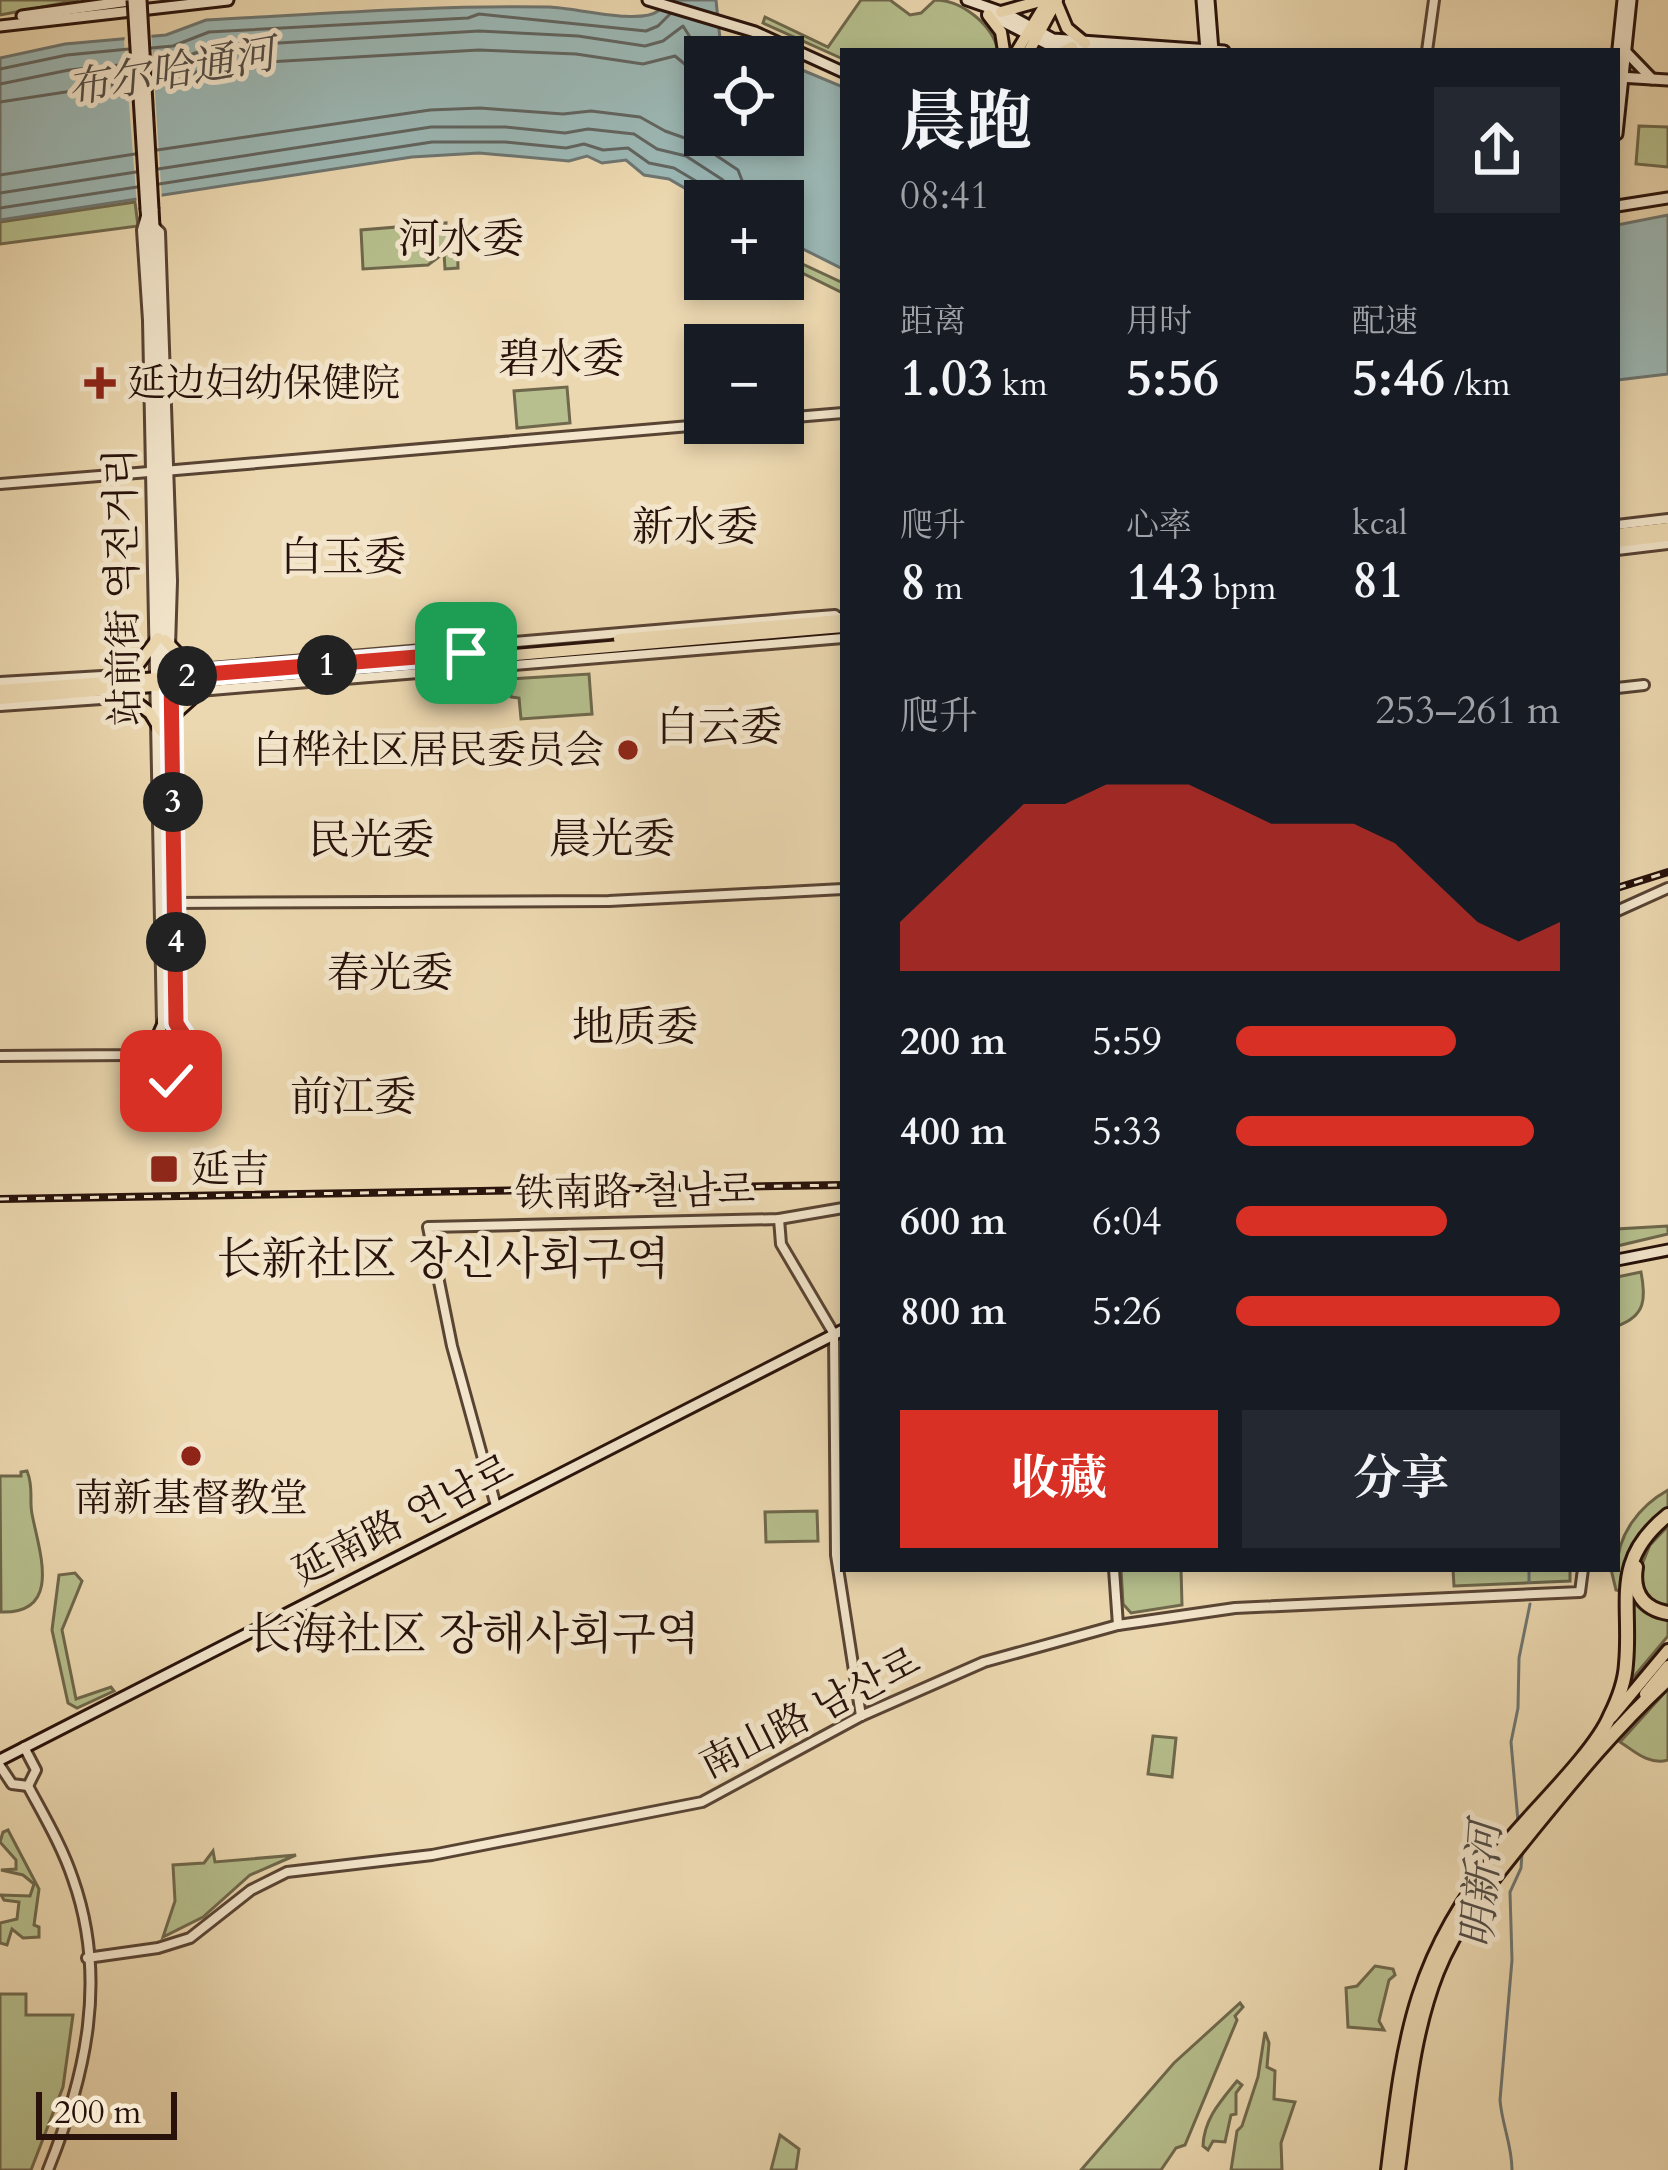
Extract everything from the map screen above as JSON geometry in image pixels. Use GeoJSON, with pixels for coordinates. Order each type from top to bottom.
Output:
{"type":"FeatureCollection","features":[{"type":"Feature","properties":{"kind":"highway"},"geometry":{"type":"LineString","coordinates":[[1668,1519],[1642,1551],[1634,1584],[1647,1606],[1668,1613]]}},
{"type":"Feature","properties":{"kind":"highway"},"geometry":{"type":"LineString","coordinates":[[1388,2170],[1403,2056],[1425,1973],[1465,1897],[1539,1814],[1608,1722],[1625,1674],[1627,1574],[1648,1532],[1668,1519]]}},
{"type":"Feature","properties":{"kind":"highway"},"geometry":{"type":"LineString","coordinates":[[1539,1814],[1668,1679]]}},
{"type":"Feature","properties":{"kind":"highway"},"geometry":{"type":"LineString","coordinates":[[1398,2170],[1418,2037],[1436,1974],[1471,1907],[1511,1848]]}},
{"type":"Feature","properties":{"kind":"main road"},"geometry":{"type":"LineString","coordinates":[[66,9],[85,0]]}},
{"type":"Feature","properties":{"kind":"main road"},"geometry":{"type":"LineString","coordinates":[[0,23],[138,0],[148,211]]}},
{"type":"Feature","properties":{"kind":"main road"},"geometry":{"type":"LineString","coordinates":[[0,23],[110,4],[228,0]]}},
{"type":"Feature","properties":{"kind":"main road"},"geometry":{"type":"LineString","coordinates":[[648,0],[728,20]]}},
{"type":"Feature","properties":{"kind":"main road"},"geometry":{"type":"LineString","coordinates":[[670,0],[840,68]]}},
{"type":"Feature","properties":{"kind":"main road"},"geometry":{"type":"LineString","coordinates":[[956,0],[995,14],[1051,0]]}},
{"type":"Feature","properties":{"kind":"main road"},"geometry":{"type":"LineString","coordinates":[[967,0],[1062,48]]}},
{"type":"Feature","properties":{"kind":"main road"},"geometry":{"type":"LineString","coordinates":[[1030,48],[1051,0]]}},
{"type":"Feature","properties":{"kind":"main road"},"geometry":{"type":"LineString","coordinates":[[1051,0],[1066,28],[1085,43]]}},
{"type":"Feature","properties":{"kind":"main road"},"geometry":{"type":"LineString","coordinates":[[1186,47],[1199,32],[1205,0]]}},
{"type":"Feature","properties":{"kind":"main road"},"geometry":{"type":"LineString","coordinates":[[1205,0],[1210,48]]}},
{"type":"Feature","properties":{"kind":"main road"},"geometry":{"type":"LineString","coordinates":[[1620,48],[1627,0]]}},
{"type":"Feature","properties":{"kind":"main road"},"geometry":{"type":"LineString","coordinates":[[995,14],[1003,48]]}},
{"type":"Feature","properties":{"kind":"main road"},"geometry":{"type":"LineString","coordinates":[[1203,18],[1210,48]]}},
{"type":"Feature","properties":{"kind":"main road"},"geometry":{"type":"LineString","coordinates":[[1034,34],[1085,43],[1194,48]]}},
{"type":"Feature","properties":{"kind":"main road"},"geometry":{"type":"LineString","coordinates":[[1020,48],[1034,34]]}},
{"type":"Feature","properties":{"kind":"main road"},"geometry":{"type":"LineString","coordinates":[[1620,53],[1652,79]]}},
{"type":"Feature","properties":{"kind":"main road"},"geometry":{"type":"LineString","coordinates":[[1620,78],[1668,80]]}},
{"type":"Feature","properties":{"kind":"main road"},"geometry":{"type":"LineString","coordinates":[[1620,208],[1668,200]]}},
{"type":"Feature","properties":{"kind":"main road","name":"站前街 역전거리"},"geometry":{"type":"LineString","coordinates":[[148,211],[154,226],[164,725],[167,1012],[161,1033]]}},
{"type":"Feature","properties":{"kind":"main road","name":"站前街 역전거리"},"geometry":{"type":"LineString","coordinates":[[148,211],[159,471]]}},
{"type":"Feature","properties":{"kind":"main road"},"geometry":{"type":"LineString","coordinates":[[1620,538],[1668,532]]}},
{"type":"Feature","properties":{"kind":"main road"},"geometry":{"type":"LineString","coordinates":[[0,694],[120,690],[364,658],[840,621]]}},
{"type":"Feature","properties":{"kind":"main road"},"geometry":{"type":"LineString","coordinates":[[163,683],[200,686],[822,629],[840,622]]}},
{"type":"Feature","properties":{"kind":"main road"},"geometry":{"type":"LineString","coordinates":[[822,629],[840,636]]}},
{"type":"Feature","properties":{"kind":"main road"},"geometry":{"type":"LineString","coordinates":[[120,690],[162,643],[189,665],[225,673]]}},
{"type":"Feature","properties":{"kind":"main road"},"geometry":{"type":"LineString","coordinates":[[164,725],[200,686]]}},
{"type":"Feature","properties":{"kind":"main road"},"geometry":{"type":"LineString","coordinates":[[120,690],[164,725],[172,744]]}},
{"type":"Feature","properties":{"kind":"main road","name":"站前街 역전거리"},"geometry":{"type":"LineString","coordinates":[[164,725],[172,1011],[184,1036]]}},
{"type":"Feature","properties":{"kind":"main road"},"geometry":{"type":"LineString","coordinates":[[161,1033],[184,1036],[195,1054],[194,1066],[186,1076],[164,1079],[149,1065],[151,1046],[161,1033]]}},
{"type":"Feature","properties":{"kind":"main road"},"geometry":{"type":"LineString","coordinates":[[1620,1259],[1668,1250]]}},
{"type":"Feature","properties":{"kind":"main road","name":"延南路 연남로"},"geometry":{"type":"LineString","coordinates":[[0,1763],[840,1329]]}},
{"type":"Feature","properties":{"kind":"main road"},"geometry":{"type":"LineString","coordinates":[[1608,1722],[1668,1650]]}},
{"type":"Feature","properties":{"kind":"main road"},"geometry":{"type":"LineString","coordinates":[[1624,1720],[1668,1666]]}},
{"type":"Feature","properties":{"kind":"street"},"geometry":{"type":"LineString","coordinates":[[1427,48],[1434,0]]}},
{"type":"Feature","properties":{"kind":"street"},"geometry":{"type":"LineString","coordinates":[[804,416],[840,413]]}},
{"type":"Feature","properties":{"kind":"street"},"geometry":{"type":"LineString","coordinates":[[0,484],[684,426]]}},
{"type":"Feature","properties":{"kind":"street"},"geometry":{"type":"LineString","coordinates":[[200,686],[840,637]]}},
{"type":"Feature","properties":{"kind":"street"},"geometry":{"type":"LineString","coordinates":[[212,668],[364,658]]}},
{"type":"Feature","properties":{"kind":"street"},"geometry":{"type":"LineString","coordinates":[[1620,688],[1644,686]]}},
{"type":"Feature","properties":{"kind":"street","name":"站前街 역전거리"},"geometry":{"type":"LineString","coordinates":[[172,744],[172,903]]}},
{"type":"Feature","properties":{"kind":"street"},"geometry":{"type":"LineString","coordinates":[[172,903],[609,901],[840,889]]}},
{"type":"Feature","properties":{"kind":"street"},"geometry":{"type":"LineString","coordinates":[[1620,910],[1668,889]]}},
{"type":"Feature","properties":{"kind":"street"},"geometry":{"type":"LineString","coordinates":[[0,1057],[129,1055],[151,1046]]}},
{"type":"Feature","properties":{"kind":"street"},"geometry":{"type":"LineString","coordinates":[[129,1055],[149,1065]]}},
{"type":"Feature","properties":{"kind":"street","name":"铁南路 철남로"},"geometry":{"type":"LineString","coordinates":[[496,1505],[452,1346],[428,1227],[779,1219],[840,1209]]}},
{"type":"Feature","properties":{"kind":"street"},"geometry":{"type":"LineString","coordinates":[[779,1219],[781,1244],[840,1329],[836,1555],[861,1716]]}},
{"type":"Feature","properties":{"kind":"street"},"geometry":{"type":"LineString","coordinates":[[1114,1572],[1118,1625]]}},
{"type":"Feature","properties":{"kind":"street","name":"南山路 남산로"},"geometry":{"type":"LineString","coordinates":[[87,1958],[142,1951],[190,1938],[251,1890],[287,1872],[432,1855],[702,1802],[861,1716],[984,1662],[1118,1625],[1235,1608],[1580,1592],[1582,1572]]}},
{"type":"Feature","properties":{"kind":"street"},"geometry":{"type":"LineString","coordinates":[[24,1748],[36,1770],[28,1786]]}},
{"type":"Feature","properties":{"kind":"street"},"geometry":{"type":"LineString","coordinates":[[0,1763],[12,1784],[28,1786]]}},
{"type":"Feature","properties":{"kind":"street"},"geometry":{"type":"LineString","coordinates":[[28,1786],[74,1881],[87,1958],[89,2027],[83,2072],[48,2170]]}},
{"type":"Feature","properties":{"kind":"green space"},"geometry":{"type":"Polygon","coordinates":[[[0,0],[79,0],[0,15],[0,0]]]}},
{"type":"Feature","properties":{"kind":"green space"},"geometry":{"type":"Polygon","coordinates":[[[861,0],[890,0],[910,15],[921,13],[935,0],[945,1],[983,23],[997,48],[840,48],[840,58],[804,41],[804,36],[792,36],[763,23],[765,17],[828,47],[861,0]]]}},
{"type":"Feature","properties":{"kind":"green space"},"geometry":{"type":"Polygon","coordinates":[[[1639,126],[1668,127],[1668,167],[1636,164],[1639,126]]]}},
{"type":"Feature","properties":{"kind":"green space"},"geometry":{"type":"Polygon","coordinates":[[[135,202],[138,226],[0,244],[0,222],[135,202]]]}},
{"type":"Feature","properties":{"kind":"green space"},"geometry":{"type":"Polygon","coordinates":[[[446,223],[446,228],[457,228],[458,268],[445,269],[444,253],[428,265],[363,269],[361,230],[446,223]]]}},
{"type":"Feature","properties":{"kind":"green space"},"geometry":{"type":"Polygon","coordinates":[[[804,265],[840,282],[840,292],[804,274],[804,265]]]}},
{"type":"Feature","properties":{"kind":"green space"},"geometry":{"type":"Polygon","coordinates":[[[567,387],[570,423],[517,428],[514,391],[567,387]]]}},
{"type":"Feature","properties":{"kind":"green space"},"geometry":{"type":"Polygon","coordinates":[[[589,674],[592,714],[521,719],[519,698],[511,697],[510,679],[589,674]]]}},
{"type":"Feature","properties":{"kind":"green space"},"geometry":{"type":"Polygon","coordinates":[[[171,1037],[184,1043],[190,1056],[184,1069],[171,1075],[158,1069],[152,1056],[158,1043],[171,1037]]]}},
{"type":"Feature","properties":{"kind":"green space"},"geometry":{"type":"Polygon","coordinates":[[[1668,1226],[1668,1234],[1620,1245],[1620,1229],[1668,1226]]]}},
{"type":"Feature","properties":{"kind":"green space"},"geometry":{"type":"Polygon","coordinates":[[[1641,1272],[1643,1290],[1639,1311],[1620,1325],[1620,1276],[1641,1272]]]}},
{"type":"Feature","properties":{"kind":"green space"},"geometry":{"type":"Polygon","coordinates":[[[27,1471],[42,1562],[40,1592],[20,1610],[1,1612],[0,1476],[21,1476],[27,1471]]]}},
{"type":"Feature","properties":{"kind":"green space"},"geometry":{"type":"Polygon","coordinates":[[[1668,1490],[1668,1508],[1641,1533],[1625,1566],[1620,1591],[1616,1590],[1612,1572],[1620,1572],[1625,1533],[1648,1504],[1668,1490]]]}},
{"type":"Feature","properties":{"kind":"green space"},"geometry":{"type":"Polygon","coordinates":[[[817,1511],[818,1541],[766,1542],[765,1512],[817,1511]]]}},
{"type":"Feature","properties":{"kind":"green space"},"geometry":{"type":"Polygon","coordinates":[[[1668,1526],[1668,1610],[1646,1601],[1638,1574],[1650,1545],[1668,1526]]]}},
{"type":"Feature","properties":{"kind":"green space"},"geometry":{"type":"Polygon","coordinates":[[[1121,1572],[1181,1572],[1182,1605],[1131,1613],[1123,1604],[1121,1572]]]}},
{"type":"Feature","properties":{"kind":"green space"},"geometry":{"type":"Polygon","coordinates":[[[1453,1572],[1570,1572],[1570,1581],[1454,1586],[1453,1572]]]}},
{"type":"Feature","properties":{"kind":"green space"},"geometry":{"type":"Polygon","coordinates":[[[75,1573],[82,1581],[62,1630],[76,1699],[111,1687],[114,1691],[77,1708],[68,1703],[52,1630],[59,1575],[75,1573]]]}},
{"type":"Feature","properties":{"kind":"green space"},"geometry":{"type":"Polygon","coordinates":[[[1628,1586],[1668,1615],[1668,1636],[1626,1686],[1628,1586]]]}},
{"type":"Feature","properties":{"kind":"green space"},"geometry":{"type":"Polygon","coordinates":[[[1668,1689],[1668,1760],[1654,1761],[1620,1742],[1668,1689]]]}},
{"type":"Feature","properties":{"kind":"green space"},"geometry":{"type":"Polygon","coordinates":[[[1153,1736],[1176,1738],[1172,1777],[1148,1774],[1153,1736]]]}},
{"type":"Feature","properties":{"kind":"green space"},"geometry":{"type":"Polygon","coordinates":[[[8,1830],[39,1889],[34,1925],[39,1927],[39,1937],[23,1938],[12,1929],[7,1945],[0,1943],[0,1923],[17,1919],[19,1902],[1,1895],[30,1896],[34,1884],[23,1875],[1,1870],[16,1869],[16,1860],[0,1842],[8,1830]]]}},
{"type":"Feature","properties":{"kind":"green space"},"geometry":{"type":"Polygon","coordinates":[[[213,1851],[215,1862],[296,1855],[250,1875],[203,1917],[163,1937],[175,1901],[173,1865],[204,1863],[213,1851]]]}},
{"type":"Feature","properties":{"kind":"green space"},"geometry":{"type":"Polygon","coordinates":[[[1375,1966],[1393,1969],[1395,1975],[1389,1980],[1379,2021],[1384,2030],[1348,2027],[1346,1988],[1357,1986],[1375,1966]]]}},
{"type":"Feature","properties":{"kind":"green space"},"geometry":{"type":"Polygon","coordinates":[[[0,1994],[26,1994],[26,2015],[73,2015],[63,2087],[31,2170],[0,2170],[0,1994]]]}},
{"type":"Feature","properties":{"kind":"green space"},"geometry":{"type":"Polygon","coordinates":[[[1240,2003],[1243,2007],[1235,2016],[1185,2145],[1176,2148],[1161,2170],[1081,2170],[1174,2063],[1240,2003]]]}},
{"type":"Feature","properties":{"kind":"green space"},"geometry":{"type":"Polygon","coordinates":[[[1265,2032],[1267,2067],[1275,2071],[1274,2099],[1295,2102],[1281,2143],[1282,2170],[1231,2170],[1237,2131],[1258,2077],[1265,2032]]]}},
{"type":"Feature","properties":{"kind":"green space"},"geometry":{"type":"Polygon","coordinates":[[[1237,2081],[1242,2085],[1225,2142],[1213,2141],[1208,2150],[1203,2146],[1210,2119],[1237,2081]]]}},
{"type":"Feature","properties":{"kind":"green space"},"geometry":{"type":"Polygon","coordinates":[[[780,2135],[799,2149],[796,2170],[771,2170],[780,2135]]]}},
{"type":"Feature","properties":{"kind":"water","name":"布尔哈通河"},"geometry":{"type":"Polygon","coordinates":[[[662,0],[716,0],[720,36],[684,36],[684,156],[804,156],[804,71],[840,86],[840,268],[804,250],[804,180],[684,180],[684,188],[669,179],[644,175],[626,160],[602,163],[587,156],[569,161],[479,153],[412,157],[0,220],[0,58],[65,44],[166,35],[206,20],[507,7],[649,15],[658,11],[662,0]]]}},
{"type":"Feature","properties":{"kind":"water"},"geometry":{"type":"Polygon","coordinates":[[[1668,215],[1668,374],[1620,380],[1620,224],[1668,215]]]}},
{"type":"Feature","properties":{"kind":"pier"},"geometry":{"type":"Polygon","coordinates":[[[151,30],[162,201],[137,205],[124,42],[126,31],[151,30]]]}},
{"type":"Feature","properties":{"kind":"waterway","name":"明新河"},"geometry":{"type":"LineString","coordinates":[[1529,1572],[1529,1582]]}},
{"type":"Feature","properties":{"kind":"waterway","name":"明新河"},"geometry":{"type":"LineString","coordinates":[[1518,1821],[1511,1742],[1530,1604]]}},
{"type":"Feature","properties":{"kind":"waterway","name":"明新河"},"geometry":{"type":"LineString","coordinates":[[1512,2170],[1500,2100],[1512,1960],[1510,1892],[1522,1854]]}},
{"type":"Feature","properties":{"kind":"railway"},"geometry":{"type":"LineString","coordinates":[[1620,887],[1668,872]]}},
{"type":"Feature","properties":{"kind":"railway"},"geometry":{"type":"LineString","coordinates":[[0,1199],[840,1185]]}},
{"type":"Feature","properties":{"kind":"place","name":"延边妇幼保健院"},"geometry":{"type":"Point","coordinates":[100,383]}},
{"type":"Feature","properties":{"kind":"place","name":"白桦社区居民委员会"},"geometry":{"type":"Point","coordinates":[628,750]}},
{"type":"Feature","properties":{"kind":"place","name":"延吉"},"geometry":{"type":"Point","coordinates":[164,1169]}},
{"type":"Feature","properties":{"kind":"place","name":"南新基督教堂"},"geometry":{"type":"Point","coordinates":[191,1456]}},
{"type":"Feature","properties":{"kind":"district","name":"河水委"},"geometry":{"type":"Point","coordinates":[461,239]}},
{"type":"Feature","properties":{"kind":"district","name":"碧水委"},"geometry":{"type":"Point","coordinates":[561,359]}},
{"type":"Feature","properties":{"kind":"district","name":"新水委"},"geometry":{"type":"Point","coordinates":[695,527]}},
{"type":"Feature","properties":{"kind":"district","name":"白玉委"},"geometry":{"type":"Point","coordinates":[343,557]}},
{"type":"Feature","properties":{"kind":"district","name":"白云委"},"geometry":{"type":"Point","coordinates":[719,727]}},
{"type":"Feature","properties":{"kind":"district","name":"晨光委"},"geometry":{"type":"Point","coordinates":[612,839]}},
{"type":"Feature","properties":{"kind":"district","name":"民光委"},"geometry":{"type":"Point","coordinates":[371,840]}},
{"type":"Feature","properties":{"kind":"district","name":"春光委"},"geometry":{"type":"Point","coordinates":[390,973]}},
{"type":"Feature","properties":{"kind":"district","name":"地质委"},"geometry":{"type":"Point","coordinates":[635,1027]}},
{"type":"Feature","properties":{"kind":"district","name":"前江委"},"geometry":{"type":"Point","coordinates":[353,1097]}},
{"type":"Feature","properties":{"kind":"district","name":"长新社区 장신사회구역"},"geometry":{"type":"Point","coordinates":[443,1259]}},
{"type":"Feature","properties":{"kind":"district","name":"长海社区 장해사회구역"},"geometry":{"type":"Point","coordinates":[473,1634]}},
{"type":"Feature","properties":{"kind":"route"},"geometry":{"type":"LineString","coordinates":[[171,1081],[186,1076],[194,1066],[195,1054],[176,1023],[171,677],[466,653]]}}]}
